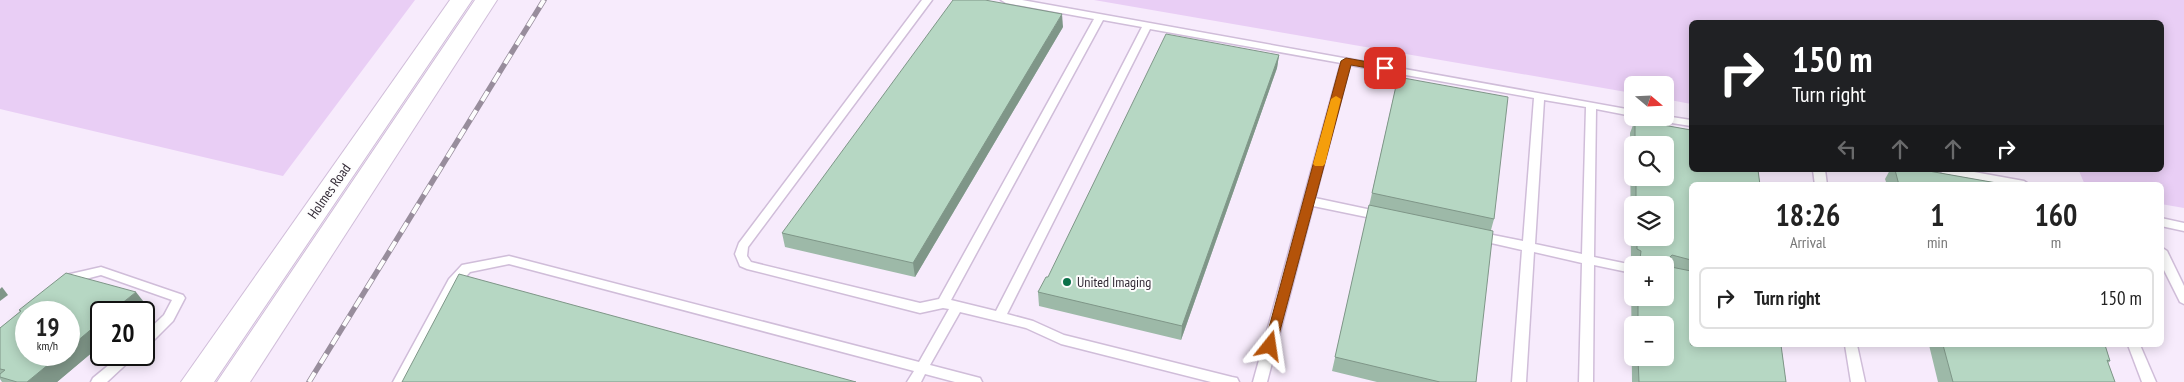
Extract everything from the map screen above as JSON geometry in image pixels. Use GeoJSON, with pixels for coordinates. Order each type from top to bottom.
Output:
{"type":"FeatureCollection","features":[{"type":"Feature","properties":{"kind":"main road","name":"Holmes Road"},"geometry":{"type":"LineString","coordinates":[[197,382],[461,0]]}},
{"type":"Feature","properties":{"kind":"main road","name":"Holmes Road"},"geometry":{"type":"LineString","coordinates":[[233,382],[486,0]]}},
{"type":"Feature","properties":{"kind":"lane"},"geometry":{"type":"LineString","coordinates":[[927,0],[740,254],[741,259],[747,264],[920,308],[943,303],[1029,324],[1061,339],[1232,382]]}},
{"type":"Feature","properties":{"kind":"lane"},"geometry":{"type":"LineString","coordinates":[[1006,0],[1624,111]]}},
{"type":"Feature","properties":{"kind":"lane"},"geometry":{"type":"LineString","coordinates":[[943,303],[1100,17]]}},
{"type":"Feature","properties":{"kind":"lane"},"geometry":{"type":"LineString","coordinates":[[999,317],[1147,26]]}},
{"type":"Feature","properties":{"kind":"lane"},"geometry":{"type":"LineString","coordinates":[[1260,382],[1346,61]]}},
{"type":"Feature","properties":{"kind":"lane"},"geometry":{"type":"LineString","coordinates":[[1519,382],[1539,96]]}},
{"type":"Feature","properties":{"kind":"lane"},"geometry":{"type":"LineString","coordinates":[[1586,382],[1590,260],[1590,105]]}},
{"type":"Feature","properties":{"kind":"lane"},"geometry":{"type":"LineString","coordinates":[[1674,120],[1689,123]]}},
{"type":"Feature","properties":{"kind":"lane"},"geometry":{"type":"LineString","coordinates":[[1955,172],[2008,182]]}},
{"type":"Feature","properties":{"kind":"lane"},"geometry":{"type":"LineString","coordinates":[[1309,201],[1395,219]]}},
{"type":"Feature","properties":{"kind":"lane"},"geometry":{"type":"LineString","coordinates":[[2164,223],[2184,226]]}},
{"type":"Feature","properties":{"kind":"lane"},"geometry":{"type":"LineString","coordinates":[[1470,235],[1624,267]]}},
{"type":"Feature","properties":{"kind":"lane"},"geometry":{"type":"LineString","coordinates":[[2164,257],[2184,299]]}},
{"type":"Feature","properties":{"kind":"lane"},"geometry":{"type":"LineString","coordinates":[[400,382],[453,282],[466,268],[510,260],[975,382]]}},
{"type":"Feature","properties":{"kind":"lane"},"geometry":{"type":"LineString","coordinates":[[54,290],[70,278],[101,271],[178,298],[169,318],[155,331]]}},
{"type":"Feature","properties":{"kind":"lane"},"geometry":{"type":"LineString","coordinates":[[914,382],[957,307]]}},
{"type":"Feature","properties":{"kind":"lane"},"geometry":{"type":"LineString","coordinates":[[1851,347],[1858,382]]}},
{"type":"Feature","properties":{"kind":"lane"},"geometry":{"type":"LineString","coordinates":[[2135,347],[2149,382]]}},
{"type":"Feature","properties":{"kind":"lane"},"geometry":{"type":"LineString","coordinates":[[98,382],[117,366]]}},
{"type":"Feature","properties":{"kind":"shaded area"},"geometry":{"type":"Polygon","coordinates":[[[0,0],[415,0],[283,176],[0,109],[0,0]]]}},
{"type":"Feature","properties":{"kind":"shaded area"},"geometry":{"type":"Polygon","coordinates":[[[1094,0],[2184,0],[2184,208],[2164,205],[2164,182],[2084,182],[2079,172],[2164,172],[2164,20],[1689,20],[1689,104],[1674,101],[1674,76],[1624,76],[1624,92],[1094,0]]]}},
{"type":"Feature","properties":{"kind":"building"},"geometry":{"type":"Polygon","coordinates":[[[953,0],[985,0],[1062,14],[913,263],[782,233],[953,0]]]}},
{"type":"Feature","properties":{"kind":"building"},"geometry":{"type":"Polygon","coordinates":[[[1166,34],[1279,55],[1182,326],[1038,292],[1046,277],[1048,277],[1166,34]]]}},
{"type":"Feature","properties":{"kind":"building"},"geometry":{"type":"Polygon","coordinates":[[[1398,77],[1508,97],[1494,219],[1372,193],[1398,77]]]}},
{"type":"Feature","properties":{"kind":"building"},"geometry":{"type":"Polygon","coordinates":[[[1635,126],[1669,126],[1689,130],[1689,172],[1758,172],[1760,182],[1689,182],[1689,259],[1672,255],[1640,256],[1641,251],[1637,249],[1637,246],[1674,246],[1674,196],[1636,196],[1636,186],[1674,186],[1674,136],[1635,136],[1635,126]]]}},
{"type":"Feature","properties":{"kind":"building"},"geometry":{"type":"Polygon","coordinates":[[[1896,172],[1934,172],[1991,182],[1898,182],[1896,172]]]}},
{"type":"Feature","properties":{"kind":"building"},"geometry":{"type":"Polygon","coordinates":[[[1369,205],[1493,231],[1476,382],[1440,382],[1335,357],[1369,205]]]}},
{"type":"Feature","properties":{"kind":"building"},"geometry":{"type":"Polygon","coordinates":[[[1674,268],[1689,271],[1689,347],[1781,347],[1786,382],[1639,382],[1638,366],[1674,366],[1674,316],[1638,316],[1638,306],[1674,306],[1674,268]]]}},
{"type":"Feature","properties":{"kind":"building"},"geometry":{"type":"Polygon","coordinates":[[[66,273],[136,292],[125,301],[90,301],[90,330],[80,339],[80,301],[30,301],[66,273]]]}},
{"type":"Feature","properties":{"kind":"building"},"geometry":{"type":"Polygon","coordinates":[[[459,274],[856,382],[402,382],[459,274]]]}},
{"type":"Feature","properties":{"kind":"building"},"geometry":{"type":"Polygon","coordinates":[[[15,316],[15,366],[47,366],[27,382],[17,382],[0,377],[0,374],[5,370],[0,369],[0,328],[15,316]]]}},
{"type":"Feature","properties":{"kind":"building"},"geometry":{"type":"Polygon","coordinates":[[[1944,347],[2106,347],[2110,361],[2107,360],[2115,382],[1953,382],[1944,347]]]}},
{"type":"Feature","properties":{"kind":"railway"},"geometry":{"type":"LineString","coordinates":[[309,382],[544,0]]}},
{"type":"Feature","properties":{"kind":"slow traffic"},"geometry":{"type":"LineString","coordinates":[[1319,164],[1336,99]]}},
{"type":"Feature","properties":{"kind":"place","name":"United Imaging"},"geometry":{"type":"Point","coordinates":[1067,282]}},
{"type":"Feature","properties":{"kind":"route"},"geometry":{"type":"LineString","coordinates":[[1270,346],[1346,61],[1385,68]]}}]}
